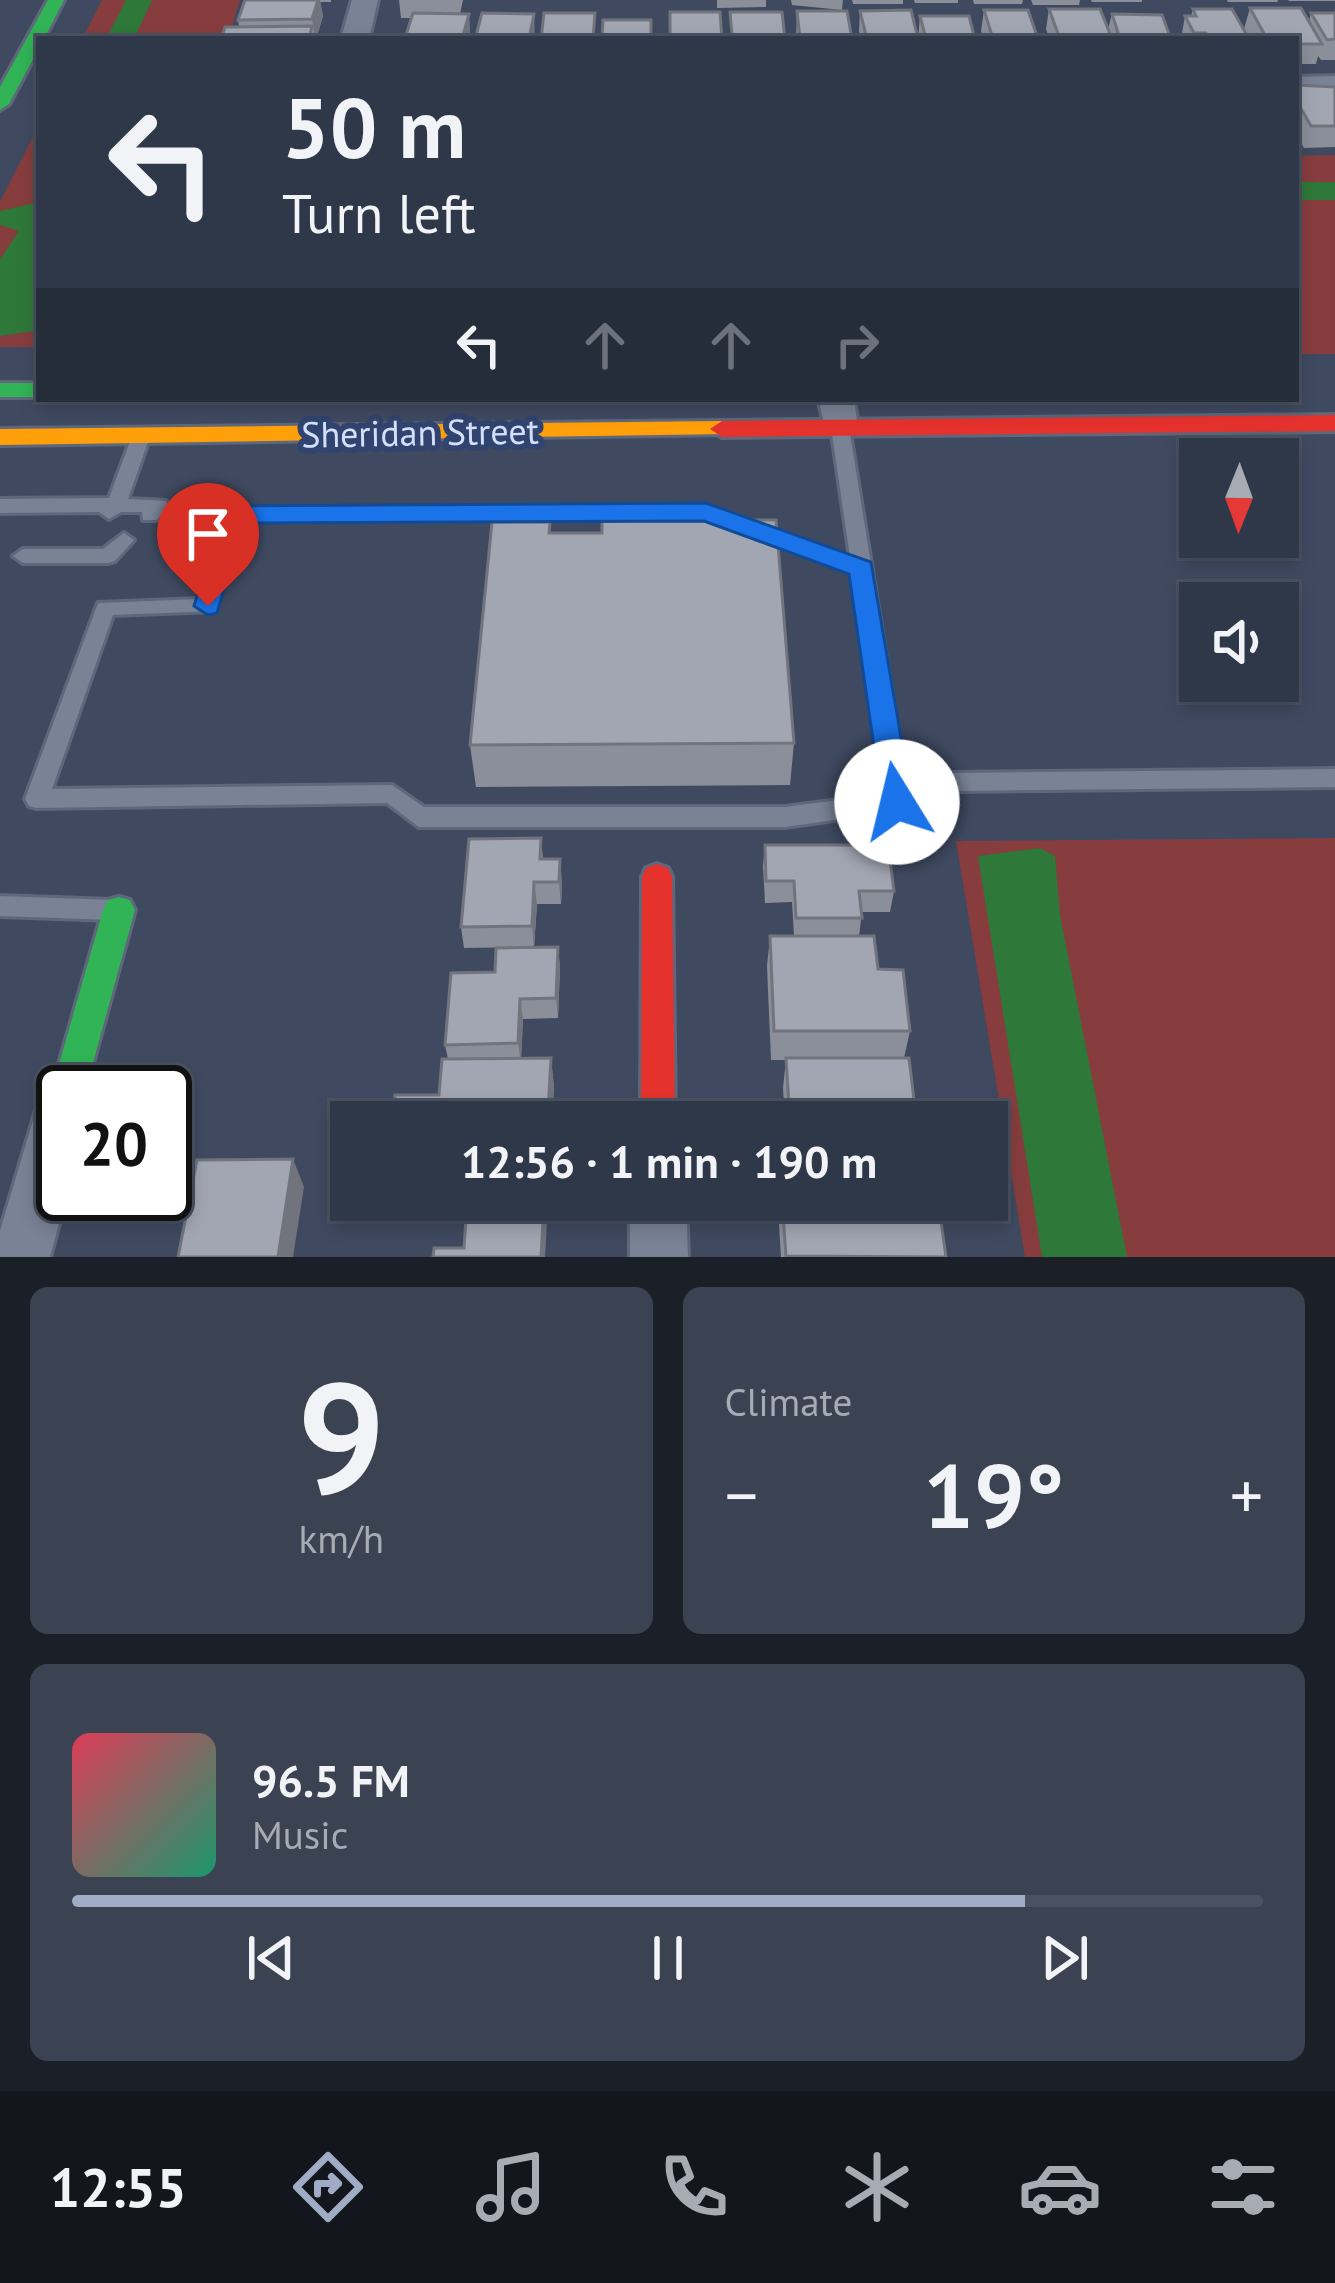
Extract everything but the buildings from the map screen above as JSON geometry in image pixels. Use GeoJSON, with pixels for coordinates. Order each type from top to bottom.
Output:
{"type":"FeatureCollection","features":[{"type":"Feature","properties":{"kind":"main road"},"geometry":{"type":"LineString","coordinates":[[3,91],[56,0]]}},
{"type":"Feature","properties":{"kind":"main road"},"geometry":{"type":"LineString","coordinates":[[0,390],[36,389]]}},
{"type":"Feature","properties":{"kind":"main road","name":"Sheridan Street"},"geometry":{"type":"LineString","coordinates":[[0,437],[838,413],[1333,428]]}},
{"type":"Feature","properties":{"kind":"main road"},"geometry":{"type":"LineString","coordinates":[[657,877],[658,1101]]}},
{"type":"Feature","properties":{"kind":"main road"},"geometry":{"type":"LineString","coordinates":[[76,1065],[119,910]]}},
{"type":"Feature","properties":{"kind":"street"},"geometry":{"type":"LineString","coordinates":[[356,36],[365,0]]}},
{"type":"Feature","properties":{"kind":"street"},"geometry":{"type":"LineString","coordinates":[[1299,86],[1335,85]]}},
{"type":"Feature","properties":{"kind":"street"},"geometry":{"type":"LineString","coordinates":[[21,1257],[36,1204]]}},
{"type":"Feature","properties":{"kind":"street"},"geometry":{"type":"LineString","coordinates":[[658,1221],[658,1257]]}},
{"type":"Feature","properties":{"kind":"lane"},"geometry":{"type":"LineString","coordinates":[[838,413],[897,802]]}},
{"type":"Feature","properties":{"kind":"lane"},"geometry":{"type":"LineString","coordinates":[[113,509],[140,436]]}},
{"type":"Feature","properties":{"kind":"lane"},"geometry":{"type":"LineString","coordinates":[[16,508],[159,506],[150,515]]}},
{"type":"Feature","properties":{"kind":"lane"},"geometry":{"type":"LineString","coordinates":[[861,569],[706,512],[233,514],[208,606],[105,608],[37,799],[392,794],[419,817],[785,817],[897,802],[953,782],[1335,778]]}},
{"type":"Feature","properties":{"kind":"lane"},"geometry":{"type":"LineString","coordinates":[[65,556],[81,540]]}},
{"type":"Feature","properties":{"kind":"lane"},"geometry":{"type":"LineString","coordinates":[[38,541],[23,556],[108,556],[124,540]]}},
{"type":"Feature","properties":{"kind":"lane"},"geometry":{"type":"LineString","coordinates":[[0,906],[119,910]]}},
{"type":"Feature","properties":{"kind":"shaded area"},"geometry":{"type":"Polygon","coordinates":[[[102,0],[240,0],[229,36],[84,36],[102,0]]]}},
{"type":"Feature","properties":{"kind":"shaded area"},"geometry":{"type":"Polygon","coordinates":[[[36,131],[36,347],[0,347],[0,202],[36,131]]]}},
{"type":"Feature","properties":{"kind":"shaded area"},"geometry":{"type":"Polygon","coordinates":[[[1335,155],[1335,354],[1299,354],[1299,156],[1335,155]]]}},
{"type":"Feature","properties":{"kind":"shaded area"},"geometry":{"type":"Polygon","coordinates":[[[36,212],[36,228],[9,218],[36,212]]]}},
{"type":"Feature","properties":{"kind":"shaded area"},"geometry":{"type":"Polygon","coordinates":[[[36,229],[36,298],[22,324],[0,326],[0,282],[36,229]]]}},
{"type":"Feature","properties":{"kind":"shaded area"},"geometry":{"type":"Polygon","coordinates":[[[1335,838],[1335,1257],[1025,1257],[1008,1155],[1008,1101],[999,1101],[956,841],[1335,838]]]}},
{"type":"Feature","properties":{"kind":"shaded area"},"geometry":{"type":"Polygon","coordinates":[[[1040,848],[1055,856],[1060,915],[1127,1257],[1042,1257],[978,856],[1040,848]]]}},
{"type":"Feature","properties":{"kind":"waterway"},"geometry":{"type":"LineString","coordinates":[[121,36],[139,0]]}},
{"type":"Feature","properties":{"kind":"waterway"},"geometry":{"type":"LineString","coordinates":[[1299,191],[1335,191]]}},
{"type":"Feature","properties":{"kind":"waterway"},"geometry":{"type":"LineString","coordinates":[[36,212],[9,218],[36,226]]}},
{"type":"Feature","properties":{"kind":"waterway"},"geometry":{"type":"LineString","coordinates":[[0,283],[36,230]]}},
{"type":"Feature","properties":{"kind":"waterway"},"geometry":{"type":"LineString","coordinates":[[0,326],[22,324],[36,298]]}},
{"type":"Feature","properties":{"kind":"traffic: fast"},"geometry":{"type":"LineString","coordinates":[[37,36],[56,0]]}},
{"type":"Feature","properties":{"kind":"traffic: fast"},"geometry":{"type":"LineString","coordinates":[[0,104],[36,37]]}},
{"type":"Feature","properties":{"kind":"traffic: fast"},"geometry":{"type":"LineString","coordinates":[[0,390],[36,390]]}},
{"type":"Feature","properties":{"kind":"traffic: fast"},"geometry":{"type":"LineString","coordinates":[[76,1065],[119,910]]}},
{"type":"Feature","properties":{"kind":"traffic: slow"},"geometry":{"type":"LineString","coordinates":[[0,437],[722,429]]}},
{"type":"Feature","properties":{"kind":"traffic: jam"},"geometry":{"type":"LineString","coordinates":[[722,429],[1335,423]]}},
{"type":"Feature","properties":{"kind":"traffic: jam"},"geometry":{"type":"LineString","coordinates":[[657,877],[658,1101]]}},
{"type":"Feature","properties":{"kind":"route"},"geometry":{"type":"LineString","coordinates":[[208,606],[233,514],[706,512],[861,569],[897,802]]}}]}
